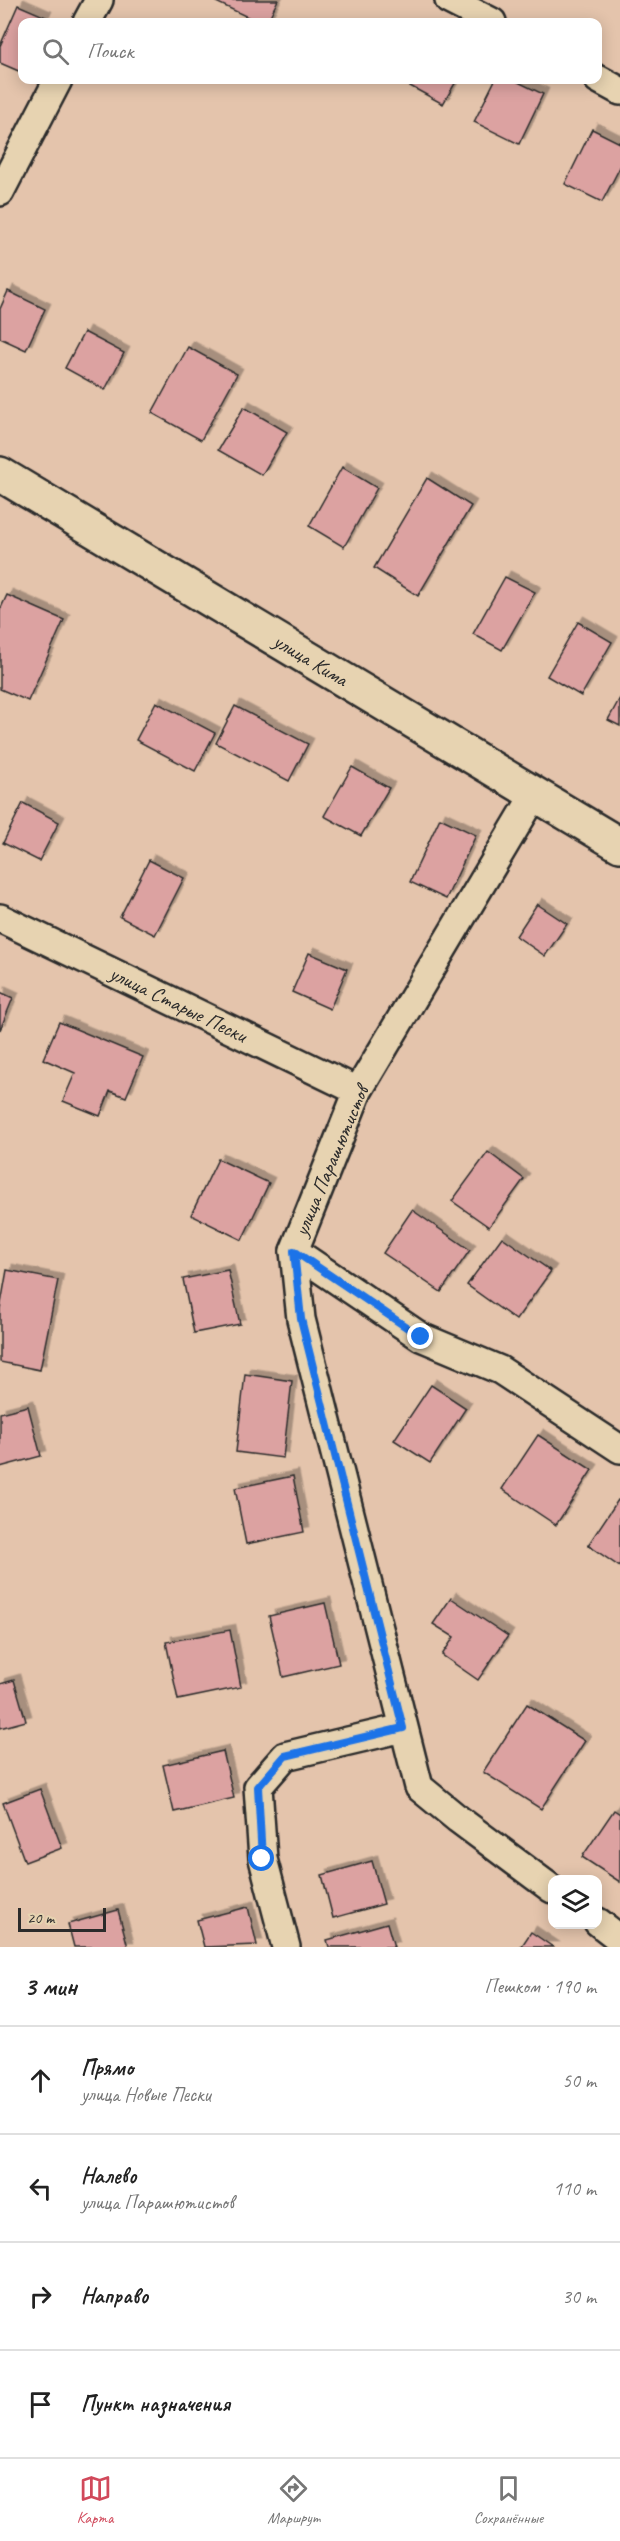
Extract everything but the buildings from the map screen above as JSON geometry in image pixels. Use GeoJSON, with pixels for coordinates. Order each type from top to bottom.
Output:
{"type":"FeatureCollection","features":[{"type":"Feature","properties":{"kind":"main road","name":"улица Кима"},"geometry":{"type":"LineString","coordinates":[[0,474],[620,845]]}},
{"type":"Feature","properties":{"kind":"street"},"geometry":{"type":"LineString","coordinates":[[89,18],[99,0]]}},
{"type":"Feature","properties":{"kind":"street"},"geometry":{"type":"LineString","coordinates":[[449,0],[484,18]]}},
{"type":"Feature","properties":{"kind":"street"},"geometry":{"type":"LineString","coordinates":[[602,82],[620,91]]}},
{"type":"Feature","properties":{"kind":"street"},"geometry":{"type":"LineString","coordinates":[[0,192],[56,84]]}},
{"type":"Feature","properties":{"kind":"street","name":"улица Парашютистов"},"geometry":{"type":"LineString","coordinates":[[535,794],[358,1091],[294,1251],[301,1319],[419,1787],[458,1820],[548,1886]]}},
{"type":"Feature","properties":{"kind":"street","name":"улица Старые Пески"},"geometry":{"type":"LineString","coordinates":[[0,918],[358,1091]]}},
{"type":"Feature","properties":{"kind":"street"},"geometry":{"type":"LineString","coordinates":[[294,1251],[421,1337],[500,1370],[620,1449]]}},
{"type":"Feature","properties":{"kind":"street"},"geometry":{"type":"LineString","coordinates":[[286,1947],[262,1859],[258,1787],[285,1756],[403,1728]]}},
{"type":"Feature","properties":{"kind":"street"},"geometry":{"type":"LineString","coordinates":[[602,1926],[620,1939]]}},
{"type":"Feature","properties":{"kind":"route"},"geometry":{"type":"LineString","coordinates":[[262,1859],[258,1787],[285,1756],[403,1728],[301,1319],[294,1251],[421,1337]]}}]}
